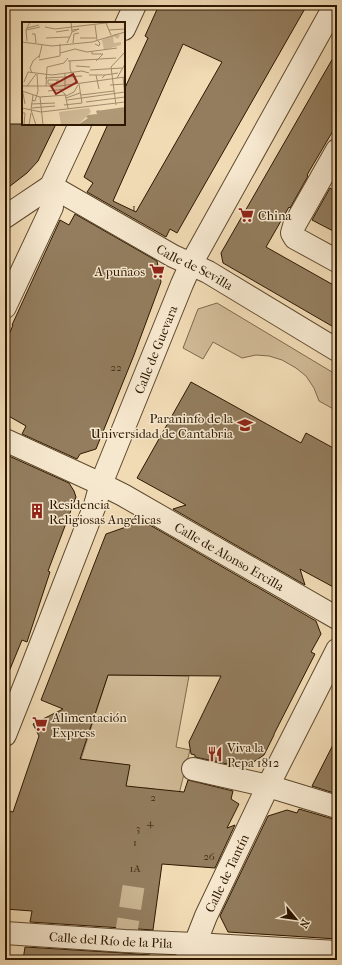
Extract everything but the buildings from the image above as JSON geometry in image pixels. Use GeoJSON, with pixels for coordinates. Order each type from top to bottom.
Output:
{"type":"FeatureCollection","features":[{"type":"Feature","properties":{"kind":"street"},"geometry":{"type":"LineString","coordinates":[[125,27],[135,5]]}},
{"type":"Feature","properties":{"kind":"street","name":"Calle de Guevara"},"geometry":{"type":"LineString","coordinates":[[5,735],[89,519],[101,484],[191,264],[335,5]]}},
{"type":"Feature","properties":{"kind":"street"},"geometry":{"type":"LineString","coordinates":[[5,307],[52,207],[51,186],[80,125]]}},
{"type":"Feature","properties":{"kind":"street"},"geometry":{"type":"LineString","coordinates":[[337,150],[294,226],[292,233],[295,238],[337,261]]}},
{"type":"Feature","properties":{"kind":"street"},"geometry":{"type":"LineString","coordinates":[[5,217],[51,186]]}},
{"type":"Feature","properties":{"kind":"street","name":"Calle de Sevilla"},"geometry":{"type":"LineString","coordinates":[[51,186],[168,254],[208,272],[337,350]]}},
{"type":"Feature","properties":{"kind":"street","name":"Calle de Alonso Ercilla"},"geometry":{"type":"LineString","coordinates":[[5,440],[101,484],[337,618]]}},
{"type":"Feature","properties":{"kind":"street","name":"Calle de Tantín"},"geometry":{"type":"LineString","coordinates":[[190,952],[268,786],[337,650]]}},
{"type":"Feature","properties":{"kind":"street"},"geometry":{"type":"LineString","coordinates":[[193,769],[268,786],[337,807]]}},
{"type":"Feature","properties":{"kind":"street","name":"Calle del Río de la Pila"},"geometry":{"type":"LineString","coordinates":[[5,933],[125,941],[190,952],[337,952]]}},
{"type":"Feature","properties":{"kind":"shaded area"},"geometry":{"type":"Polygon","coordinates":[[[217,303],[337,375],[337,411],[319,401],[314,388],[306,376],[282,360],[269,356],[256,355],[242,358],[213,342],[203,359],[183,348],[198,309],[217,303]]]}},
{"type":"Feature","properties":{"kind":"shaded area"},"geometry":{"type":"Polygon","coordinates":[[[108,675],[189,676],[176,747],[190,750],[178,798],[153,789],[145,788],[141,808],[81,759],[108,675]]]}},
{"type":"Feature","properties":{"kind":"tunnel"},"geometry":{"type":"LineString","coordinates":[[125,941],[135,877]]}},
{"type":"Feature","properties":{"kind":"place","name":"China"},"geometry":{"type":"Point","coordinates":[246,215]}},
{"type":"Feature","properties":{"kind":"place","name":"A puñaos"},"geometry":{"type":"Point","coordinates":[157,271]}},
{"type":"Feature","properties":{"kind":"place","name":"Paraninfo de la Universidad de Cantabria"},"geometry":{"type":"Point","coordinates":[245,425]}},
{"type":"Feature","properties":{"kind":"place","name":"Residencia Religiosas Angélicas"},"geometry":{"type":"Point","coordinates":[37,511]}},
{"type":"Feature","properties":{"kind":"place","name":"Alimentación Express"},"geometry":{"type":"Point","coordinates":[40,724]}},
{"type":"Feature","properties":{"kind":"place","name":"Viva la Pepa 1812"},"geometry":{"type":"Point","coordinates":[215,754]}}]}
